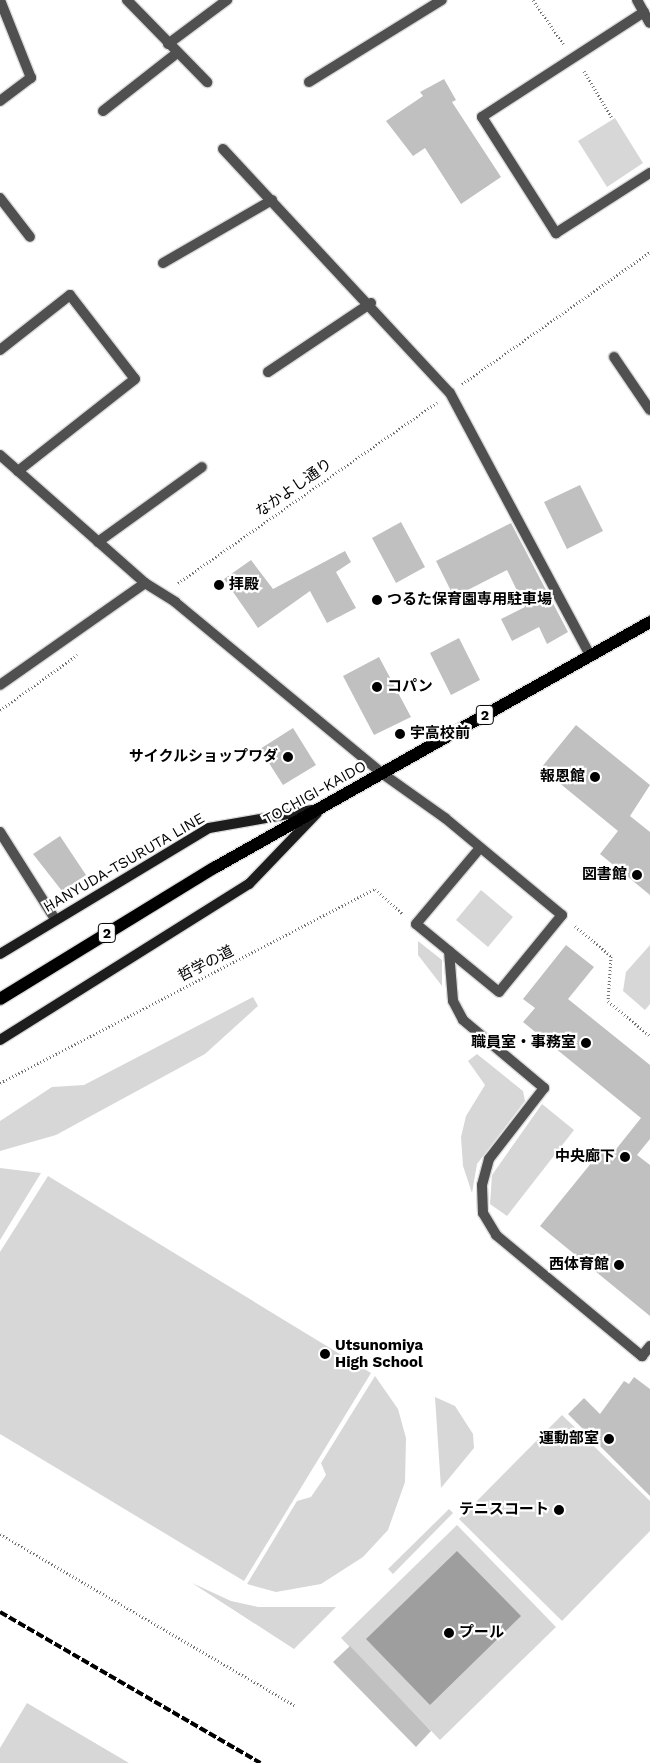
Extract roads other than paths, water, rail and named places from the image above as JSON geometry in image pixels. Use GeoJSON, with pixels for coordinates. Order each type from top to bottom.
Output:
{"type":"FeatureCollection","features":[{"type":"Feature","properties":{"kind":"main road","name":"TOCHIGI-KAIDO"},"geometry":{"type":"LineString","coordinates":[[0,999],[214,868],[650,622]]}},
{"type":"Feature","properties":{"kind":"main road","name":"HANYUDA-TSURUTA LINE"},"geometry":{"type":"LineString","coordinates":[[0,954],[209,828],[321,809]]}},
{"type":"Feature","properties":{"kind":"main road"},"geometry":{"type":"LineString","coordinates":[[0,1040],[249,884],[321,809]]}},
{"type":"Feature","properties":{"kind":"street"},"geometry":{"type":"LineString","coordinates":[[0,0],[31,78],[0,101]]}},
{"type":"Feature","properties":{"kind":"street"},"geometry":{"type":"LineString","coordinates":[[127,0],[207,82]]}},
{"type":"Feature","properties":{"kind":"street"},"geometry":{"type":"LineString","coordinates":[[168,44],[228,0]]}},
{"type":"Feature","properties":{"kind":"street"},"geometry":{"type":"LineString","coordinates":[[419,0],[426,10]]}},
{"type":"Feature","properties":{"kind":"street"},"geometry":{"type":"LineString","coordinates":[[308,82],[442,0]]}},
{"type":"Feature","properties":{"kind":"street"},"geometry":{"type":"LineString","coordinates":[[637,0],[650,23]]}},
{"type":"Feature","properties":{"kind":"street"},"geometry":{"type":"LineString","coordinates":[[644,12],[482,117],[556,233],[650,173]]}},
{"type":"Feature","properties":{"kind":"street"},"geometry":{"type":"LineString","coordinates":[[103,111],[177,53]]}},
{"type":"Feature","properties":{"kind":"street"},"geometry":{"type":"LineString","coordinates":[[223,148],[435,373],[460,410],[590,655]]}},
{"type":"Feature","properties":{"kind":"street"},"geometry":{"type":"LineString","coordinates":[[0,198],[30,237]]}},
{"type":"Feature","properties":{"kind":"street"},"geometry":{"type":"LineString","coordinates":[[163,262],[272,200]]}},
{"type":"Feature","properties":{"kind":"street"},"geometry":{"type":"LineString","coordinates":[[0,350],[70,295],[135,379],[18,471]]}},
{"type":"Feature","properties":{"kind":"street"},"geometry":{"type":"LineString","coordinates":[[268,372],[371,303]]}},
{"type":"Feature","properties":{"kind":"street"},"geometry":{"type":"LineString","coordinates":[[614,357],[650,410]]}},
{"type":"Feature","properties":{"kind":"street"},"geometry":{"type":"LineString","coordinates":[[0,455],[145,584],[382,774],[480,848],[562,914],[498,992],[416,924],[480,848]]}},
{"type":"Feature","properties":{"kind":"street"},"geometry":{"type":"LineString","coordinates":[[98,542],[202,467]]}},
{"type":"Feature","properties":{"kind":"street"},"geometry":{"type":"LineString","coordinates":[[0,685],[145,584]]}},
{"type":"Feature","properties":{"kind":"street"},"geometry":{"type":"LineString","coordinates":[[0,832],[55,920]]}},
{"type":"Feature","properties":{"kind":"street"},"geometry":{"type":"LineString","coordinates":[[448,951],[453,1000],[463,1020],[544,1088],[489,1159],[482,1185],[483,1213],[496,1235],[642,1356],[650,1346]]}},
{"type":"Feature","properties":{"kind":"railway"},"geometry":{"type":"LineString","coordinates":[[0,1612],[260,1763]]}},
{"type":"Feature","properties":{"kind":"place","name":"拝殿"},"geometry":{"type":"Point","coordinates":[219,585]}},
{"type":"Feature","properties":{"kind":"place","name":"つるた保育園専用駐車場"},"geometry":{"type":"Point","coordinates":[377,600]}},
{"type":"Feature","properties":{"kind":"place","name":"コパン"},"geometry":{"type":"Point","coordinates":[377,687]}},
{"type":"Feature","properties":{"kind":"place","name":"宇高校前"},"geometry":{"type":"Point","coordinates":[400,734]}},
{"type":"Feature","properties":{"kind":"place","name":"サイクルショップワダ"},"geometry":{"type":"Point","coordinates":[288,757]}},
{"type":"Feature","properties":{"kind":"place","name":"報恩館"},"geometry":{"type":"Point","coordinates":[595,777]}},
{"type":"Feature","properties":{"kind":"place","name":"図書館"},"geometry":{"type":"Point","coordinates":[637,875]}},
{"type":"Feature","properties":{"kind":"place","name":"職員室・事務室"},"geometry":{"type":"Point","coordinates":[586,1043]}},
{"type":"Feature","properties":{"kind":"place","name":"中央廊下"},"geometry":{"type":"Point","coordinates":[625,1157]}},
{"type":"Feature","properties":{"kind":"place","name":"西体育館"},"geometry":{"type":"Point","coordinates":[619,1265]}},
{"type":"Feature","properties":{"kind":"place","name":"Utsunomiya High School"},"geometry":{"type":"Point","coordinates":[325,1354]}},
{"type":"Feature","properties":{"kind":"place","name":"運動部室"},"geometry":{"type":"Point","coordinates":[609,1439]}},
{"type":"Feature","properties":{"kind":"place","name":"テニスコート"},"geometry":{"type":"Point","coordinates":[559,1510]}},
{"type":"Feature","properties":{"kind":"place","name":"プール"},"geometry":{"type":"Point","coordinates":[449,1633]}}]}
